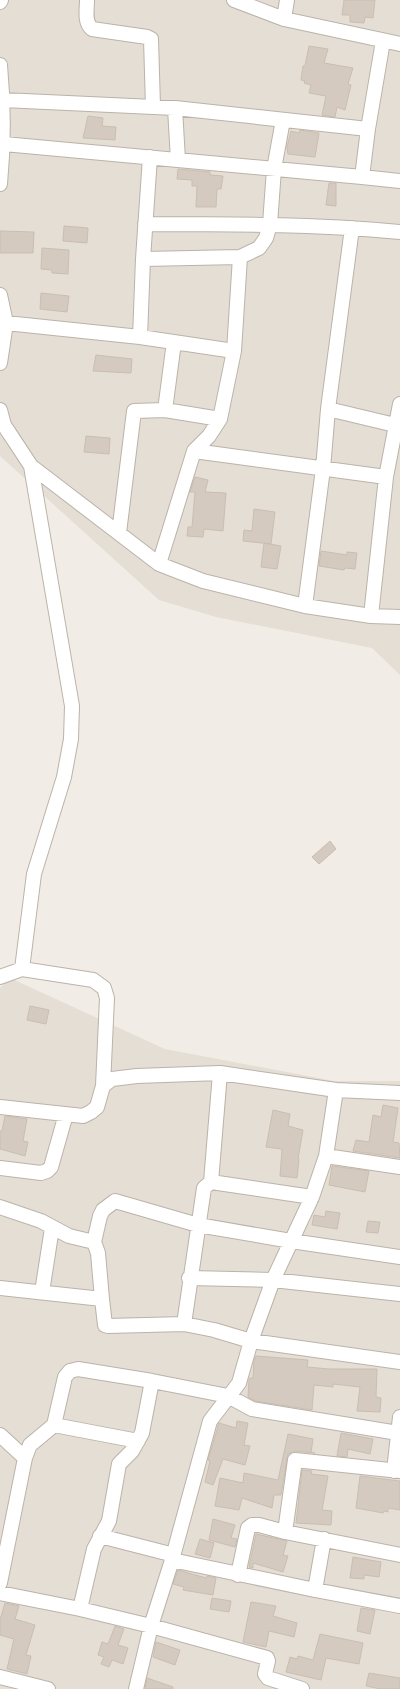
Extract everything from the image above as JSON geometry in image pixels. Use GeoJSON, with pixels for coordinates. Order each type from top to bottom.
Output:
{"type":"FeatureCollection","features":[{"type":"Feature","properties":{"kind":"street"},"geometry":{"type":"LineString","coordinates":[[87,0],[87,21],[88,26],[92,29],[151,39],[153,107]]}},
{"type":"Feature","properties":{"kind":"street"},"geometry":{"type":"LineString","coordinates":[[234,0],[284,20],[400,44]]}},
{"type":"Feature","properties":{"kind":"street"},"geometry":{"type":"LineString","coordinates":[[284,20],[287,0]]}},
{"type":"Feature","properties":{"kind":"street"},"geometry":{"type":"LineString","coordinates":[[362,177],[383,41]]}},
{"type":"Feature","properties":{"kind":"street"},"geometry":{"type":"LineString","coordinates":[[0,65],[4,100],[4,144],[0,184]]}},
{"type":"Feature","properties":{"kind":"street"},"geometry":{"type":"LineString","coordinates":[[4,100],[175,108],[368,129]]}},
{"type":"Feature","properties":{"kind":"street"},"geometry":{"type":"LineString","coordinates":[[175,108],[178,160]]}},
{"type":"Feature","properties":{"kind":"street"},"geometry":{"type":"LineString","coordinates":[[143,258],[240,257],[259,248],[266,238],[270,224],[274,169],[283,120]]}},
{"type":"Feature","properties":{"kind":"street"},"geometry":{"type":"LineString","coordinates":[[4,144],[400,181]]}},
{"type":"Feature","properties":{"kind":"street"},"geometry":{"type":"LineString","coordinates":[[140,337],[150,157]]}},
{"type":"Feature","properties":{"kind":"street"},"geometry":{"type":"LineString","coordinates":[[145,224],[270,224],[400,232]]}},
{"type":"Feature","properties":{"kind":"street"},"geometry":{"type":"LineString","coordinates":[[305,606],[352,228]]}},
{"type":"Feature","properties":{"kind":"street"},"geometry":{"type":"LineString","coordinates":[[160,564],[194,451],[209,436],[220,419],[234,351],[240,257]]}},
{"type":"Feature","properties":{"kind":"street"},"geometry":{"type":"LineString","coordinates":[[0,295],[6,323],[0,363]]}},
{"type":"Feature","properties":{"kind":"street"},"geometry":{"type":"LineString","coordinates":[[6,323],[140,337],[234,351]]}},
{"type":"Feature","properties":{"kind":"street"},"geometry":{"type":"LineString","coordinates":[[165,410],[174,342]]}},
{"type":"Feature","properties":{"kind":"street"},"geometry":{"type":"LineString","coordinates":[[371,616],[386,477],[395,425],[400,408]]}},
{"type":"Feature","properties":{"kind":"street"},"geometry":{"type":"LineString","coordinates":[[328,409],[395,425]]}},
{"type":"Feature","properties":{"kind":"street"},"geometry":{"type":"LineString","coordinates":[[0,410],[4,425],[31,466],[160,564],[203,581],[305,606],[371,616],[400,617]]}},
{"type":"Feature","properties":{"kind":"street"},"geometry":{"type":"LineString","coordinates":[[118,533],[132,413],[136,410],[165,410],[220,419]]}},
{"type":"Feature","properties":{"kind":"street"},"geometry":{"type":"LineString","coordinates":[[194,451],[386,477]]}},
{"type":"Feature","properties":{"kind":"street"},"geometry":{"type":"LineString","coordinates":[[22,969],[34,874],[64,777],[71,739],[72,706],[31,466]]}},
{"type":"Feature","properties":{"kind":"street"},"geometry":{"type":"LineString","coordinates":[[0,977],[22,969],[93,980],[104,988],[107,998],[103,1086],[96,1106],[91,1112],[83,1116],[0,1107]]}},
{"type":"Feature","properties":{"kind":"street"},"geometry":{"type":"LineString","coordinates":[[103,1086],[112,1079],[137,1076],[220,1073],[336,1090],[400,1093]]}},
{"type":"Feature","properties":{"kind":"street"},"geometry":{"type":"LineString","coordinates":[[212,1182],[220,1073]]}},
{"type":"Feature","properties":{"kind":"street"},"geometry":{"type":"LineString","coordinates":[[136,1689],[151,1626],[173,1558],[210,1421],[239,1383],[250,1341],[272,1280],[312,1197],[326,1156],[336,1090]]}},
{"type":"Feature","properties":{"kind":"street"},"geometry":{"type":"LineString","coordinates":[[0,1168],[41,1173],[47,1171],[51,1167],[66,1114]]}},
{"type":"Feature","properties":{"kind":"street"},"geometry":{"type":"LineString","coordinates":[[326,1156],[400,1167]]}},
{"type":"Feature","properties":{"kind":"street"},"geometry":{"type":"LineString","coordinates":[[184,1324],[189,1278],[204,1188],[212,1182],[312,1197]]}},
{"type":"Feature","properties":{"kind":"street"},"geometry":{"type":"LineString","coordinates":[[400,1257],[198,1225],[115,1202],[103,1210],[94,1242],[98,1253],[105,1324],[108,1326],[184,1324],[214,1330],[250,1341],[400,1362]]}},
{"type":"Feature","properties":{"kind":"street"},"geometry":{"type":"LineString","coordinates":[[0,1207],[40,1221],[69,1236],[94,1242]]}},
{"type":"Feature","properties":{"kind":"street"},"geometry":{"type":"LineString","coordinates":[[42,1292],[52,1228]]}},
{"type":"Feature","properties":{"kind":"street"},"geometry":{"type":"LineString","coordinates":[[189,1278],[272,1280],[400,1294]]}},
{"type":"Feature","properties":{"kind":"street"},"geometry":{"type":"LineString","coordinates":[[0,1288],[102,1299]]}},
{"type":"Feature","properties":{"kind":"street"},"geometry":{"type":"LineString","coordinates":[[0,1583],[25,1458],[30,1445],[54,1425],[65,1377],[70,1371],[78,1369],[152,1381],[228,1396],[252,1409],[398,1433]]}},
{"type":"Feature","properties":{"kind":"street"},"geometry":{"type":"LineString","coordinates":[[80,1609],[94,1549],[109,1521],[119,1464],[132,1451],[142,1433],[152,1381]]}},
{"type":"Feature","properties":{"kind":"street"},"geometry":{"type":"LineString","coordinates":[[285,1532],[295,1460],[397,1471],[400,1417]]}},
{"type":"Feature","properties":{"kind":"street"},"geometry":{"type":"LineString","coordinates":[[54,1425],[138,1441]]}},
{"type":"Feature","properties":{"kind":"street"},"geometry":{"type":"LineString","coordinates":[[0,1435],[25,1458]]}},
{"type":"Feature","properties":{"kind":"street"},"geometry":{"type":"LineString","coordinates":[[238,1575],[248,1528],[252,1525],[400,1555]]}},
{"type":"Feature","properties":{"kind":"street"},"geometry":{"type":"LineString","coordinates":[[100,1536],[238,1575],[400,1606]]}},
{"type":"Feature","properties":{"kind":"street"},"geometry":{"type":"LineString","coordinates":[[314,1590],[324,1539]]}},
{"type":"Feature","properties":{"kind":"street"},"geometry":{"type":"LineString","coordinates":[[0,1593],[151,1626],[267,1658],[265,1674],[268,1678],[302,1689]]}},
{"type":"Feature","properties":{"kind":"street"},"geometry":{"type":"LineString","coordinates":[[0,1677],[48,1689]]}},
{"type":"Feature","properties":{"kind":"shaded area"},"geometry":{"type":"Polygon","coordinates":[[[0,0],[400,0],[400,675],[372,648],[216,617],[159,600],[0,456],[0,0]]]}},
{"type":"Feature","properties":{"kind":"shaded area"},"geometry":{"type":"Polygon","coordinates":[[[10,978],[165,1049],[334,1081],[400,1081],[400,1689],[0,1689],[0,988],[10,978]]]}},
{"type":"Feature","properties":{"kind":"building"},"geometry":{"type":"Polygon","coordinates":[[[344,0],[375,0],[373,18],[365,17],[364,23],[350,22],[350,15],[342,15],[344,0]]]}},
{"type":"Feature","properties":{"kind":"building"},"geometry":{"type":"Polygon","coordinates":[[[309,46],[328,49],[324,63],[353,68],[348,84],[351,85],[345,110],[337,107],[335,117],[322,115],[326,96],[309,93],[311,85],[301,80],[309,46]]]}},
{"type":"Feature","properties":{"kind":"building"},"geometry":{"type":"Polygon","coordinates":[[[88,116],[103,118],[102,126],[116,127],[115,140],[83,138],[88,116]]]}},
{"type":"Feature","properties":{"kind":"building"},"geometry":{"type":"Polygon","coordinates":[[[300,130],[319,133],[315,157],[288,154],[287,147],[291,131],[299,133],[300,130]]]}},
{"type":"Feature","properties":{"kind":"building"},"geometry":{"type":"Polygon","coordinates":[[[178,169],[210,172],[210,175],[223,176],[221,189],[217,189],[216,207],[196,207],[197,186],[192,186],[192,180],[177,179],[178,169]]]}},
{"type":"Feature","properties":{"kind":"building"},"geometry":{"type":"Polygon","coordinates":[[[329,183],[336,183],[336,206],[326,205],[329,183]]]}},
{"type":"Feature","properties":{"kind":"building"},"geometry":{"type":"Polygon","coordinates":[[[64,226],[88,228],[87,243],[63,241],[64,226]]]}},
{"type":"Feature","properties":{"kind":"building"},"geometry":{"type":"Polygon","coordinates":[[[0,231],[34,232],[33,253],[0,253],[0,231]]]}},
{"type":"Feature","properties":{"kind":"building"},"geometry":{"type":"Polygon","coordinates":[[[42,248],[69,250],[68,274],[52,273],[52,270],[41,269],[42,248]]]}},
{"type":"Feature","properties":{"kind":"building"},"geometry":{"type":"Polygon","coordinates":[[[41,293],[69,296],[67,312],[40,309],[41,293]]]}},
{"type":"Feature","properties":{"kind":"building"},"geometry":{"type":"Polygon","coordinates":[[[96,355],[132,359],[131,373],[93,371],[96,355]]]}},
{"type":"Feature","properties":{"kind":"building"},"geometry":{"type":"Polygon","coordinates":[[[86,436],[110,438],[109,454],[84,452],[86,436]]]}},
{"type":"Feature","properties":{"kind":"building"},"geometry":{"type":"Polygon","coordinates":[[[195,477],[208,480],[205,492],[226,493],[223,531],[204,529],[203,537],[187,536],[188,527],[192,527],[195,492],[190,492],[195,477]]]}},
{"type":"Feature","properties":{"kind":"building"},"geometry":{"type":"Polygon","coordinates":[[[254,509],[275,512],[271,544],[243,541],[244,530],[252,531],[254,509]]]}},
{"type":"Feature","properties":{"kind":"building"},"geometry":{"type":"Polygon","coordinates":[[[264,543],[281,546],[277,569],[261,567],[264,543]]]}},
{"type":"Feature","properties":{"kind":"building"},"geometry":{"type":"Polygon","coordinates":[[[321,551],[347,555],[347,552],[357,553],[355,569],[345,568],[344,570],[319,566],[321,551]]]}},
{"type":"Feature","properties":{"kind":"building"},"geometry":{"type":"Polygon","coordinates":[[[330,841],[336,849],[319,864],[312,857],[330,841]]]}},
{"type":"Feature","properties":{"kind":"building"},"geometry":{"type":"Polygon","coordinates":[[[30,1006],[49,1010],[46,1024],[27,1020],[30,1006]]]}},
{"type":"Feature","properties":{"kind":"building"},"geometry":{"type":"Polygon","coordinates":[[[383,1105],[398,1108],[393,1142],[399,1143],[400,1158],[353,1151],[356,1140],[369,1142],[373,1115],[381,1117],[383,1105]]]}},
{"type":"Feature","properties":{"kind":"building"},"geometry":{"type":"Polygon","coordinates":[[[273,1110],[290,1114],[288,1126],[303,1130],[297,1178],[280,1176],[282,1149],[266,1147],[273,1110]]]}},
{"type":"Feature","properties":{"kind":"building"},"geometry":{"type":"Polygon","coordinates":[[[5,1116],[27,1119],[23,1141],[28,1142],[25,1156],[0,1149],[0,1131],[2,1131],[5,1116]]]}},
{"type":"Feature","properties":{"kind":"building"},"geometry":{"type":"Polygon","coordinates":[[[332,1166],[369,1171],[365,1192],[329,1185],[332,1166]]]}},
{"type":"Feature","properties":{"kind":"building"},"geometry":{"type":"Polygon","coordinates":[[[326,1211],[340,1213],[337,1229],[312,1225],[314,1215],[325,1217],[326,1211]]]}},
{"type":"Feature","properties":{"kind":"building"},"geometry":{"type":"Polygon","coordinates":[[[368,1221],[380,1222],[378,1233],[366,1232],[368,1221]]]}},
{"type":"Feature","properties":{"kind":"building"},"geometry":{"type":"Polygon","coordinates":[[[256,1356],[308,1360],[307,1367],[377,1369],[376,1397],[381,1398],[380,1412],[357,1411],[360,1387],[333,1384],[333,1387],[314,1385],[312,1410],[255,1401],[248,1397],[249,1380],[253,1378],[256,1356]]]}},
{"type":"Feature","properties":{"kind":"building"},"geometry":{"type":"Polygon","coordinates":[[[237,1421],[248,1423],[244,1445],[250,1446],[245,1465],[223,1459],[213,1485],[205,1482],[210,1461],[208,1460],[219,1423],[236,1428],[237,1421]]]}},
{"type":"Feature","properties":{"kind":"building"},"geometry":{"type":"Polygon","coordinates":[[[341,1433],[373,1439],[370,1454],[348,1449],[347,1457],[337,1456],[341,1433]]]}},
{"type":"Feature","properties":{"kind":"building"},"geometry":{"type":"Polygon","coordinates":[[[288,1434],[313,1439],[311,1452],[315,1453],[295,1451],[288,1454],[281,1495],[274,1495],[272,1508],[242,1498],[239,1510],[215,1506],[220,1478],[243,1483],[244,1473],[278,1480],[288,1434]]]}},
{"type":"Feature","properties":{"kind":"building"},"geometry":{"type":"Polygon","coordinates":[[[302,1470],[312,1471],[311,1474],[328,1476],[322,1510],[332,1511],[331,1525],[296,1523],[302,1470]]]}},
{"type":"Feature","properties":{"kind":"building"},"geometry":{"type":"Polygon","coordinates":[[[360,1476],[400,1481],[400,1510],[388,1508],[388,1512],[384,1511],[383,1513],[356,1508],[360,1476]]]}},
{"type":"Feature","properties":{"kind":"building"},"geometry":{"type":"Polygon","coordinates":[[[213,1519],[235,1525],[231,1538],[237,1539],[235,1547],[209,1540],[213,1519]]]}},
{"type":"Feature","properties":{"kind":"building"},"geometry":{"type":"Polygon","coordinates":[[[256,1534],[287,1541],[283,1555],[288,1556],[283,1572],[253,1563],[253,1568],[249,1567],[256,1534]]]}},
{"type":"Feature","properties":{"kind":"building"},"geometry":{"type":"Polygon","coordinates":[[[200,1539],[214,1543],[210,1558],[195,1554],[200,1539]]]}},
{"type":"Feature","properties":{"kind":"building"},"geometry":{"type":"Polygon","coordinates":[[[353,1557],[381,1562],[379,1577],[364,1575],[364,1579],[350,1578],[353,1557]]]}},
{"type":"Feature","properties":{"kind":"building"},"geometry":{"type":"Polygon","coordinates":[[[178,1570],[206,1578],[207,1576],[216,1578],[213,1595],[183,1590],[184,1587],[173,1584],[178,1570]]]}},
{"type":"Feature","properties":{"kind":"building"},"geometry":{"type":"Polygon","coordinates":[[[212,1598],[231,1601],[229,1612],[210,1609],[212,1598]]]}},
{"type":"Feature","properties":{"kind":"building"},"geometry":{"type":"Polygon","coordinates":[[[251,1602],[276,1606],[273,1616],[297,1623],[294,1637],[269,1631],[266,1647],[243,1642],[251,1602]]]}},
{"type":"Feature","properties":{"kind":"building"},"geometry":{"type":"Polygon","coordinates":[[[5,1603],[19,1606],[15,1619],[35,1625],[26,1655],[31,1656],[27,1674],[7,1669],[14,1639],[0,1635],[0,1620],[5,1603]]]}},
{"type":"Feature","properties":{"kind":"building"},"geometry":{"type":"Polygon","coordinates":[[[361,1608],[375,1610],[370,1634],[357,1631],[361,1608]]]}},
{"type":"Feature","properties":{"kind":"building"},"geometry":{"type":"Polygon","coordinates":[[[115,1626],[124,1629],[118,1645],[128,1648],[123,1664],[112,1660],[109,1667],[101,1664],[104,1657],[98,1655],[102,1642],[108,1644],[115,1626]]]}},
{"type":"Feature","properties":{"kind":"building"},"geometry":{"type":"Polygon","coordinates":[[[320,1634],[363,1643],[359,1664],[326,1658],[321,1680],[286,1672],[290,1657],[297,1659],[298,1656],[313,1660],[320,1634]]]}},
{"type":"Feature","properties":{"kind":"building"},"geometry":{"type":"Polygon","coordinates":[[[156,1642],[180,1650],[175,1665],[153,1657],[156,1642]]]}},
{"type":"Feature","properties":{"kind":"building"},"geometry":{"type":"Polygon","coordinates":[[[369,1673],[400,1678],[400,1689],[381,1689],[366,1686],[369,1673]]]}},
{"type":"Feature","properties":{"kind":"building"},"geometry":{"type":"Polygon","coordinates":[[[147,1678],[173,1687],[173,1689],[145,1689],[147,1678]]]}}]}
